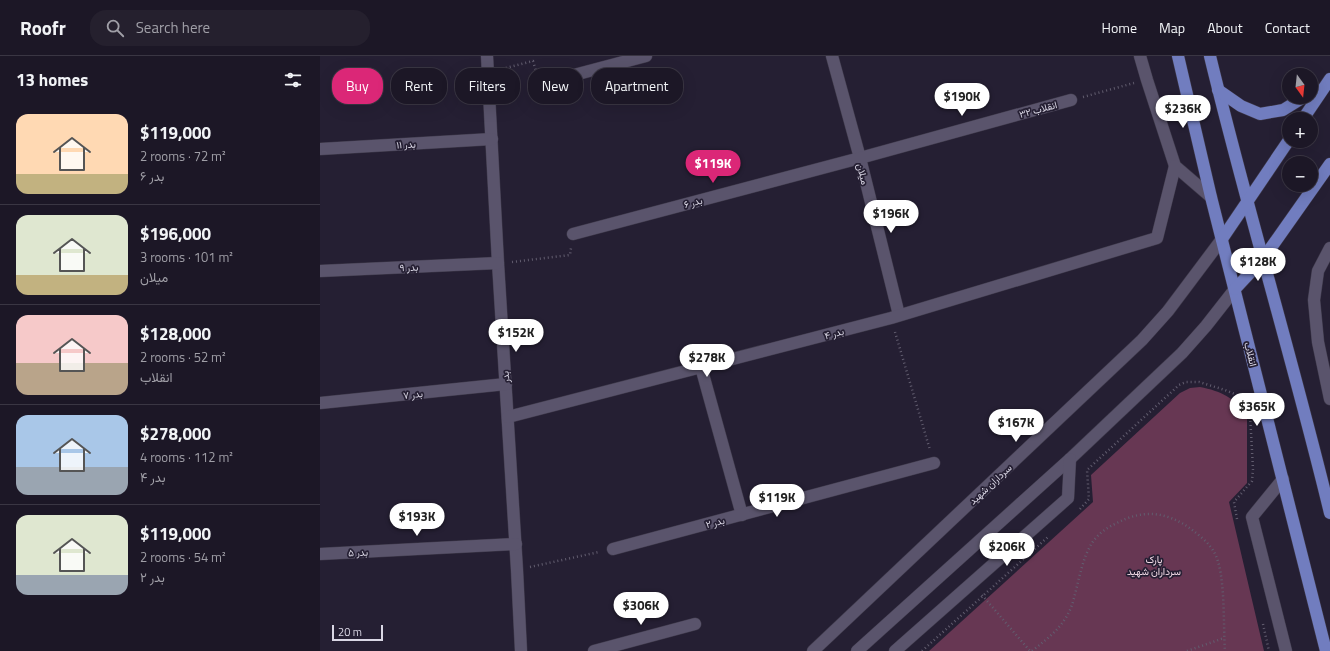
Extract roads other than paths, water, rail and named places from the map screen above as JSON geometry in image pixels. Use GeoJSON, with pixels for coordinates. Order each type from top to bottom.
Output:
{"type":"FeatureCollection","features":[{"type":"Feature","properties":{"kind":"main road","name":"انقلاب"},"geometry":{"type":"LineString","coordinates":[[1178,56],[1222,239],[1326,651]]}},
{"type":"Feature","properties":{"kind":"main road"},"geometry":{"type":"LineString","coordinates":[[1210,56],[1247,203],[1330,513]]}},
{"type":"Feature","properties":{"kind":"main road"},"geometry":{"type":"LineString","coordinates":[[1318,88],[1328,82]]}},
{"type":"Feature","properties":{"kind":"main road"},"geometry":{"type":"LineString","coordinates":[[1308,112],[1328,82]]}},
{"type":"Feature","properties":{"kind":"main road"},"geometry":{"type":"LineString","coordinates":[[1218,90],[1241,106],[1260,114],[1283,110],[1293,104]]}},
{"type":"Feature","properties":{"kind":"main road"},"geometry":{"type":"LineString","coordinates":[[1222,239],[1284,148]]}},
{"type":"Feature","properties":{"kind":"main road"},"geometry":{"type":"LineString","coordinates":[[1235,289],[1263,259],[1330,164]]}},
{"type":"Feature","properties":{"kind":"street","name":"بدر"},"geometry":{"type":"LineString","coordinates":[[487,56],[498,263],[518,570],[521,651]]}},
{"type":"Feature","properties":{"kind":"street"},"geometry":{"type":"LineString","coordinates":[[583,73],[646,56]]}},
{"type":"Feature","properties":{"kind":"street","name":"میلان"},"geometry":{"type":"LineString","coordinates":[[832,56],[860,158],[895,317]]}},
{"type":"Feature","properties":{"kind":"street"},"geometry":{"type":"LineString","coordinates":[[1140,56],[1146,80],[1175,166],[1212,197]]}},
{"type":"Feature","properties":{"kind":"street","name":"انقلاب ۳۲"},"geometry":{"type":"LineString","coordinates":[[860,158],[1071,100]]}},
{"type":"Feature","properties":{"kind":"street","name":"بدر ۱۱"},"geometry":{"type":"LineString","coordinates":[[320,149],[492,139]]}},
{"type":"Feature","properties":{"kind":"street","name":"بدر ۶"},"geometry":{"type":"LineString","coordinates":[[573,234],[860,158]]}},
{"type":"Feature","properties":{"kind":"street","name":"بدر ۴"},"geometry":{"type":"LineString","coordinates":[[508,417],[895,317],[1157,238],[1175,166]]}},
{"type":"Feature","properties":{"kind":"street","name":"سرداران شهید"},"geometry":{"type":"LineString","coordinates":[[813,651],[1142,340],[1168,311],[1222,239]]}},
{"type":"Feature","properties":{"kind":"street"},"geometry":{"type":"LineString","coordinates":[[1330,248],[1318,271],[1314,300],[1318,342],[1330,399]]}},
{"type":"Feature","properties":{"kind":"street","name":"بدر ۹"},"geometry":{"type":"LineString","coordinates":[[320,271],[498,263]]}},
{"type":"Feature","properties":{"kind":"street"},"geometry":{"type":"LineString","coordinates":[[857,651],[1070,459],[1182,353],[1206,326],[1235,289]]}},
{"type":"Feature","properties":{"kind":"street"},"geometry":{"type":"LineString","coordinates":[[700,367],[742,515]]}},
{"type":"Feature","properties":{"kind":"street","name":"بدر ۷"},"geometry":{"type":"LineString","coordinates":[[320,403],[506,384]]}},
{"type":"Feature","properties":{"kind":"street"},"geometry":{"type":"LineString","coordinates":[[894,651],[1068,498],[1070,459]]}},
{"type":"Feature","properties":{"kind":"street","name":"بدر ۲"},"geometry":{"type":"LineString","coordinates":[[613,549],[934,463]]}},
{"type":"Feature","properties":{"kind":"street"},"geometry":{"type":"LineString","coordinates":[[1283,479],[1252,517],[1286,651]]}},
{"type":"Feature","properties":{"kind":"street","name":"بدر ۵"},"geometry":{"type":"LineString","coordinates":[[320,554],[516,544]]}},
{"type":"Feature","properties":{"kind":"street"},"geometry":{"type":"LineString","coordinates":[[594,651],[695,624]]}},
{"type":"Feature","properties":{"kind":"park label","name":"پارک سرداران شهید"},"geometry":{"type":"Point","coordinates":[1154,564]}}]}
